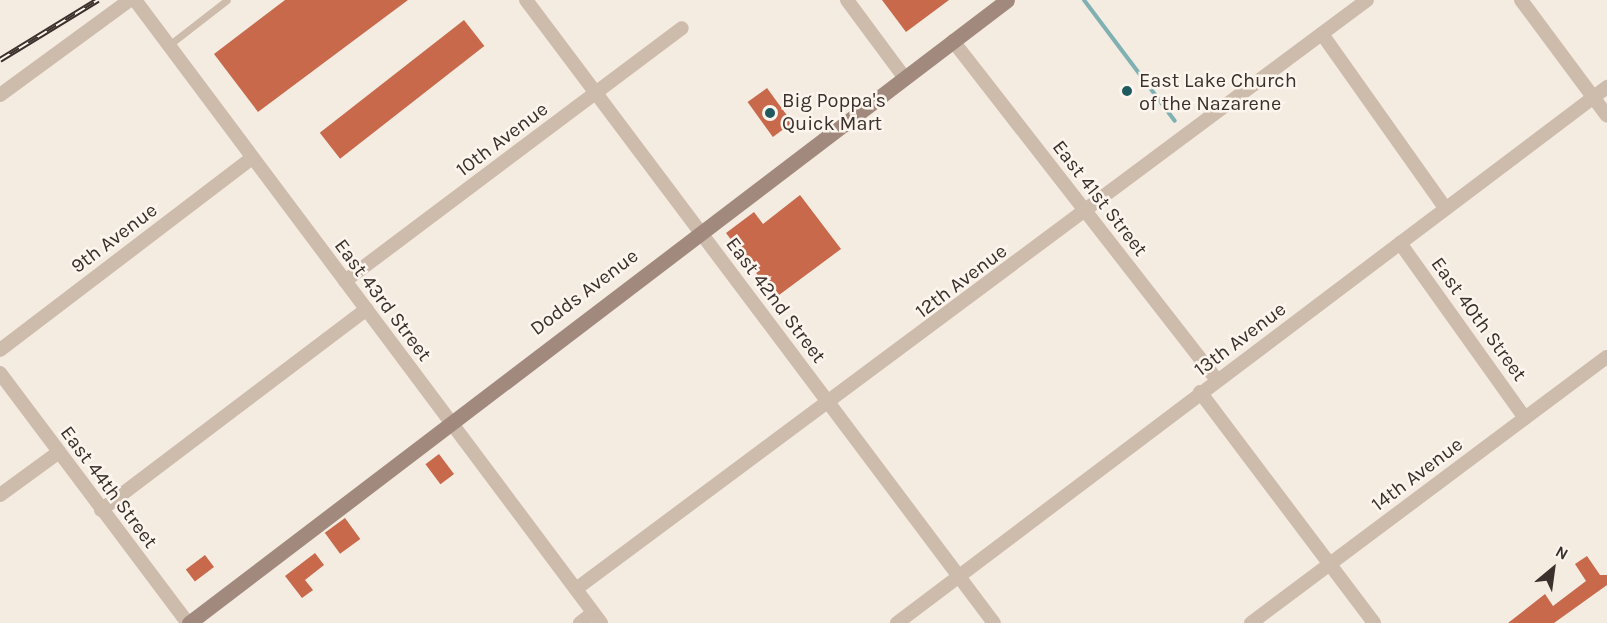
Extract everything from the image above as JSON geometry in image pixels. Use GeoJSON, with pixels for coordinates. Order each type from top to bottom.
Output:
{"type":"FeatureCollection","features":[{"type":"Feature","properties":{"kind":"street","name":"East 42nd Street"},"geometry":{"type":"LineString","coordinates":[[526,0],[994,623]]}},
{"type":"Feature","properties":{"kind":"street"},"geometry":{"type":"LineString","coordinates":[[847,0],[904,77]]}},
{"type":"Feature","properties":{"kind":"street","name":"Dodds Avenue"},"geometry":{"type":"LineString","coordinates":[[188,623],[449,420],[1007,0]]}},
{"type":"Feature","properties":{"kind":"street","name":"12th Avenue"},"geometry":{"type":"LineString","coordinates":[[576,589],[830,403],[1367,0]]}},
{"type":"Feature","properties":{"kind":"street"},"geometry":{"type":"LineString","coordinates":[[1521,0],[1607,116]]}},
{"type":"Feature","properties":{"kind":"street","name":"East 43rd Street"},"geometry":{"type":"LineString","coordinates":[[138,2],[597,618]]}},
{"type":"Feature","properties":{"kind":"street"},"geometry":{"type":"LineString","coordinates":[[0,95],[138,2]]}},
{"type":"Feature","properties":{"kind":"street","name":"10th Avenue"},"geometry":{"type":"LineString","coordinates":[[345,282],[682,28]]}},
{"type":"Feature","properties":{"kind":"street"},"geometry":{"type":"LineString","coordinates":[[1322,34],[1446,209]]}},
{"type":"Feature","properties":{"kind":"street","name":"East 41st Street"},"geometry":{"type":"LineString","coordinates":[[953,41],[1217,380]]}},
{"type":"Feature","properties":{"kind":"street","name":"13th Avenue"},"geometry":{"type":"LineString","coordinates":[[897,623],[1200,392],[1607,87]]}},
{"type":"Feature","properties":{"kind":"street","name":"9th Avenue"},"geometry":{"type":"LineString","coordinates":[[0,350],[252,158]]}},
{"type":"Feature","properties":{"kind":"street","name":"East 40th Street"},"geometry":{"type":"LineString","coordinates":[[1400,243],[1525,418]]}},
{"type":"Feature","properties":{"kind":"street"},"geometry":{"type":"LineString","coordinates":[[101,510],[367,309]]}},
{"type":"Feature","properties":{"kind":"street","name":"14th Avenue"},"geometry":{"type":"LineString","coordinates":[[1251,623],[1607,357]]}},
{"type":"Feature","properties":{"kind":"street","name":"East 44th Street"},"geometry":{"type":"LineString","coordinates":[[0,373],[188,623]]}},
{"type":"Feature","properties":{"kind":"street"},"geometry":{"type":"LineString","coordinates":[[1200,392],[1374,623]]}},
{"type":"Feature","properties":{"kind":"street"},"geometry":{"type":"LineString","coordinates":[[0,495],[59,452]]}},
{"type":"Feature","properties":{"kind":"street"},"geometry":{"type":"LineString","coordinates":[[580,623],[597,618]]}},
{"type":"Feature","properties":{"kind":"lane"},"geometry":{"type":"LineString","coordinates":[[169,45],[227,0]]}},
{"type":"Feature","properties":{"kind":"building"},"geometry":{"type":"Polygon","coordinates":[[[285,0],[408,0],[258,112],[214,54],[285,0]]]}},
{"type":"Feature","properties":{"kind":"building"},"geometry":{"type":"Polygon","coordinates":[[[882,0],[949,0],[906,32],[882,0]]]}},
{"type":"Feature","properties":{"kind":"building"},"geometry":{"type":"Polygon","coordinates":[[[464,20],[484,46],[340,159],[320,133],[464,20]]]}},
{"type":"Feature","properties":{"kind":"building","name":"Big Poppa's Quick Mart"},"geometry":{"type":"Polygon","coordinates":[[[767,88],[792,123],[773,137],[748,102],[767,88]]]}},
{"type":"Feature","properties":{"kind":"building"},"geometry":{"type":"Polygon","coordinates":[[[800,195],[841,249],[775,298],[726,233],[754,212],[763,224],[800,195]]]}},
{"type":"Feature","properties":{"kind":"building"},"geometry":{"type":"Polygon","coordinates":[[[439,454],[454,474],[440,484],[425,464],[439,454]]]}},
{"type":"Feature","properties":{"kind":"building"},"geometry":{"type":"Polygon","coordinates":[[[345,518],[360,539],[340,554],[325,533],[345,518]]]}},
{"type":"Feature","properties":{"kind":"building"},"geometry":{"type":"Polygon","coordinates":[[[315,553],[324,565],[305,580],[313,590],[302,598],[285,576],[315,553]]]}},
{"type":"Feature","properties":{"kind":"building"},"geometry":{"type":"Polygon","coordinates":[[[205,555],[214,567],[195,581],[186,569],[205,555]]]}},
{"type":"Feature","properties":{"kind":"building"},"geometry":{"type":"Polygon","coordinates":[[[1587,556],[1600,575],[1607,575],[1607,585],[1554,623],[1508,623],[1545,594],[1553,606],[1586,581],[1575,564],[1587,556]]]}},
{"type":"Feature","properties":{"kind":"waterway"},"geometry":{"type":"LineString","coordinates":[[1084,0],[1175,121]]}},
{"type":"Feature","properties":{"kind":"railway"},"geometry":{"type":"LineString","coordinates":[[0,60],[98,0]]}},
{"type":"Feature","properties":{"kind":"place","name":"East Lake Church of the Nazarene"},"geometry":{"type":"Point","coordinates":[1127,91]}},
{"type":"Feature","properties":{"kind":"place","name":"Big Poppa's Quick Mart"},"geometry":{"type":"Point","coordinates":[770,113]}}]}
